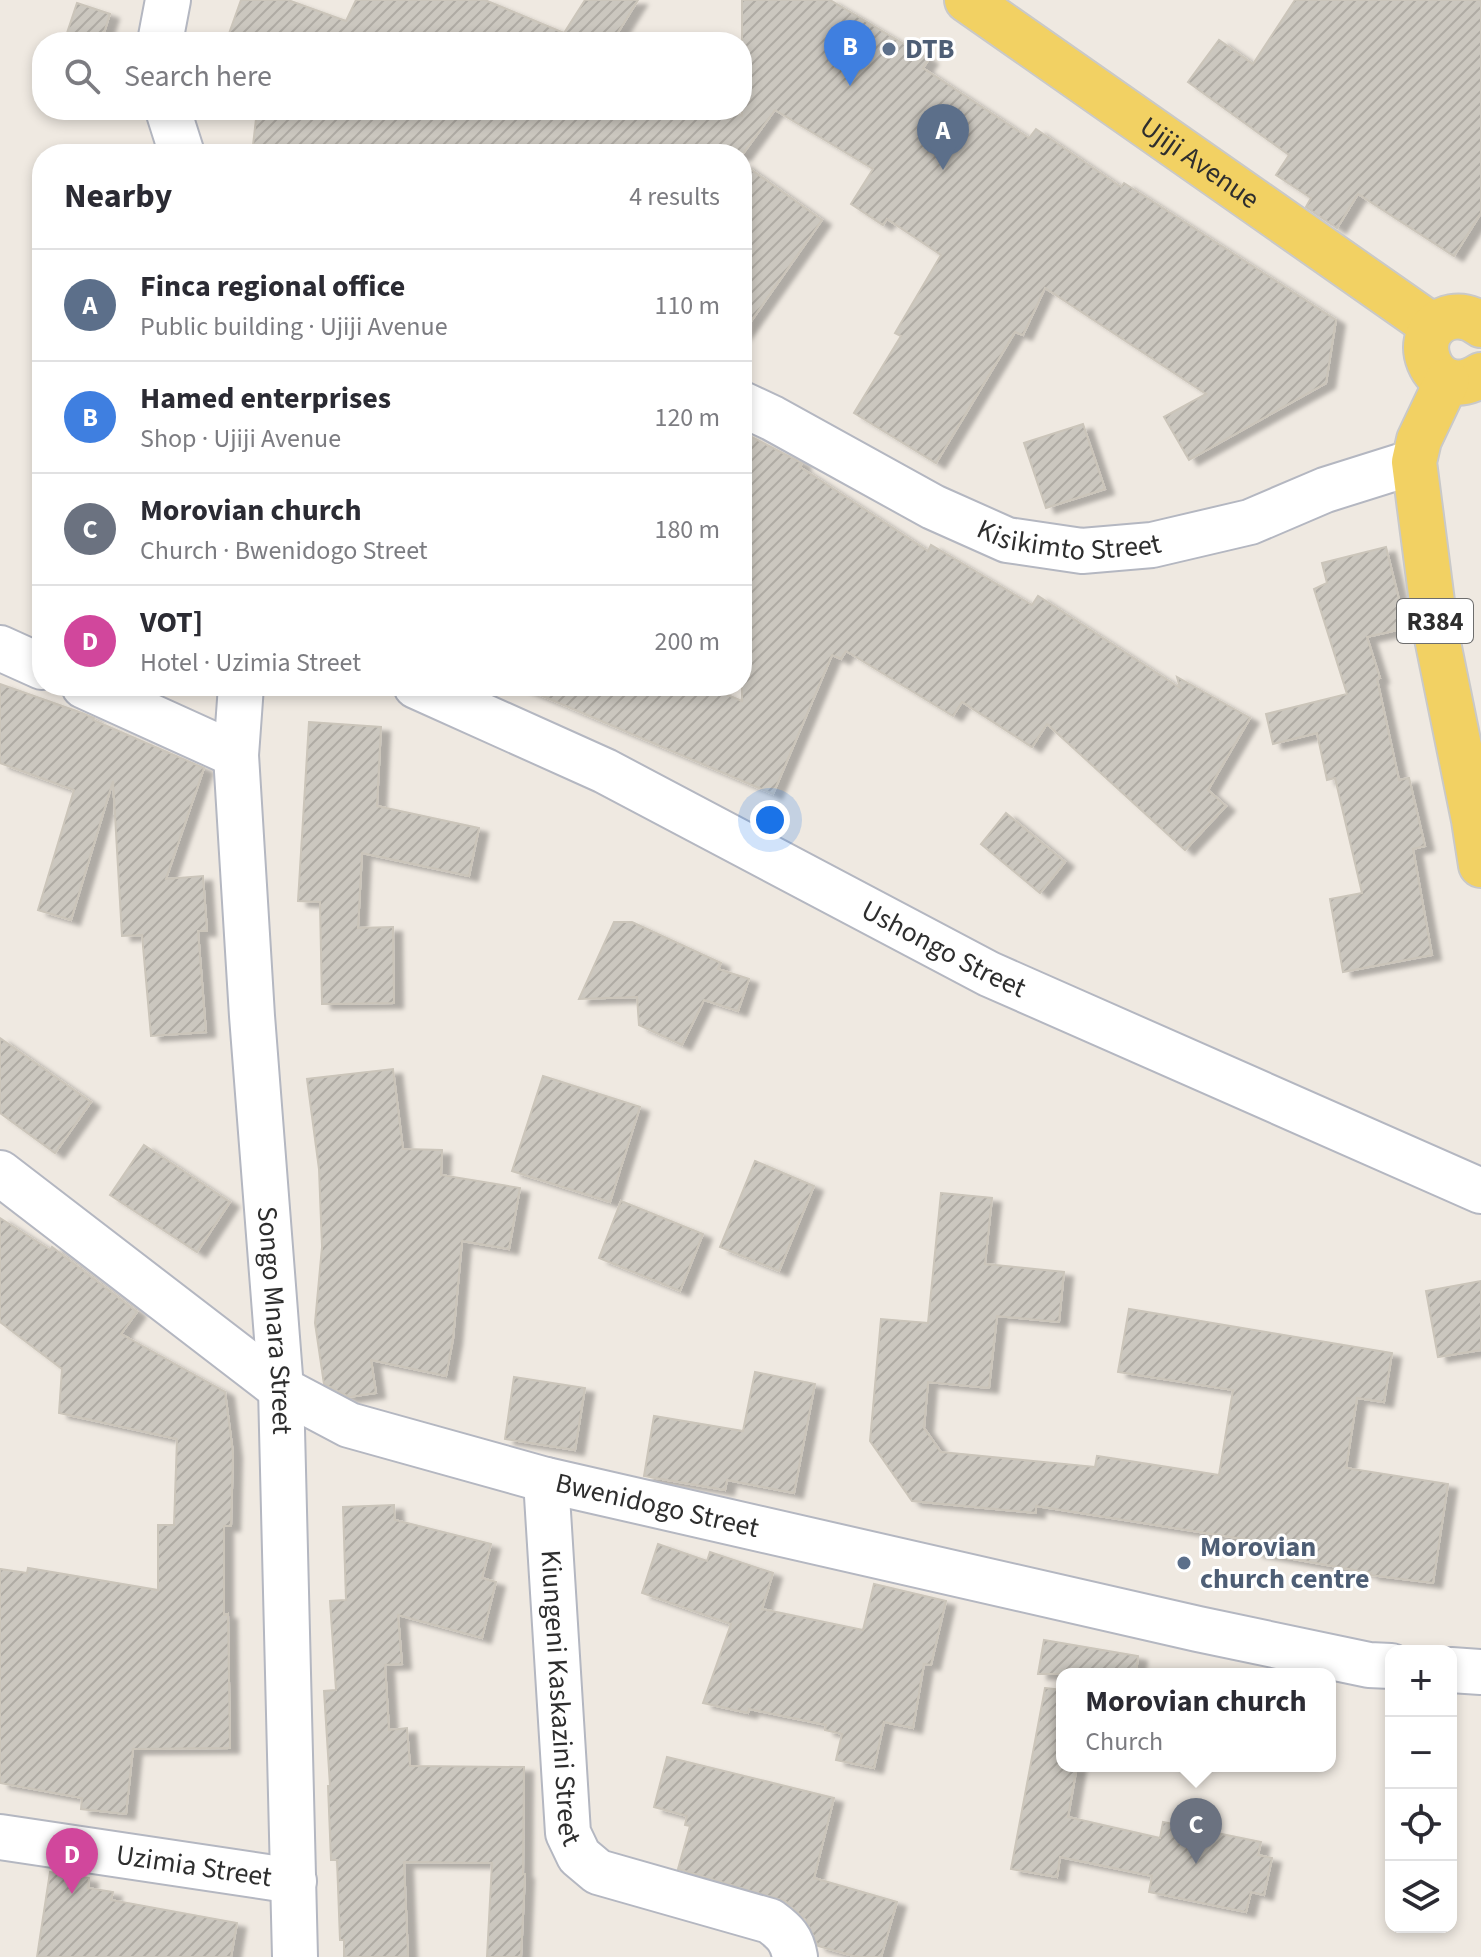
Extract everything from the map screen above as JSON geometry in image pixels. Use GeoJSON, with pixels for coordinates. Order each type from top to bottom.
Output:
{"type":"FeatureCollection","features":[{"type":"Feature","properties":{"kind":"main road","name":"Ujiji Avenue"},"geometry":{"type":"LineString","coordinates":[[967,0],[1434,327]]}},
{"type":"Feature","properties":{"kind":"main road"},"geometry":{"type":"LineString","coordinates":[[1464,378],[1434,372],[1426,358],[1426,342],[1434,327],[1447,318],[1463,316],[1481,325]]}},
{"type":"Feature","properties":{"kind":"main road","name":"R384"},"geometry":{"type":"LineString","coordinates":[[1464,378],[1419,440],[1414,462],[1436,633],[1481,865]]}},
{"type":"Feature","properties":{"kind":"street"},"geometry":{"type":"LineString","coordinates":[[162,32],[168,0]]}},
{"type":"Feature","properties":{"kind":"street"},"geometry":{"type":"LineString","coordinates":[[171,120],[179,144]]}},
{"type":"Feature","properties":{"kind":"street","name":"Kisikimto Street"},"geometry":{"type":"LineString","coordinates":[[752,409],[933,507],[1007,540],[1082,551],[1152,545],[1250,522],[1325,490],[1414,462]]}},
{"type":"Feature","properties":{"kind":"street"},"geometry":{"type":"LineString","coordinates":[[0,648],[32,662]]}},
{"type":"Feature","properties":{"kind":"street"},"geometry":{"type":"LineString","coordinates":[[106,696],[236,755]]}},
{"type":"Feature","properties":{"kind":"street","name":"Songo Mnara Street"},"geometry":{"type":"LineString","coordinates":[[240,696],[236,755],[252,1016],[281,1389],[295,1957]]}},
{"type":"Feature","properties":{"kind":"street","name":"Ushongo Street"},"geometry":{"type":"LineString","coordinates":[[438,696],[605,771],[989,974],[1481,1191]]}},
{"type":"Feature","properties":{"kind":"street","name":"Bwenidogo Street"},"geometry":{"type":"LineString","coordinates":[[0,1173],[281,1389],[349,1425],[546,1480],[1198,1629],[1385,1666]]}},
{"type":"Feature","properties":{"kind":"street","name":"Kiungeni Kaskazini Street"},"geometry":{"type":"LineString","coordinates":[[546,1480],[568,1833],[579,1856],[598,1872],[770,1921],[793,1942],[795,1957]]}},
{"type":"Feature","properties":{"kind":"street"},"geometry":{"type":"LineString","coordinates":[[1457,1670],[1481,1672]]}},
{"type":"Feature","properties":{"kind":"street","name":"Uzimia Street"},"geometry":{"type":"LineString","coordinates":[[0,1837],[294,1881]]}},
{"type":"Feature","properties":{"kind":"building"},"geometry":{"type":"Polygon","coordinates":[[[241,0],[288,0],[346,21],[356,0],[485,0],[562,32],[230,32],[241,0]]]}},
{"type":"Feature","properties":{"kind":"building"},"geometry":{"type":"Polygon","coordinates":[[[585,0],[638,0],[618,32],[565,32],[585,0]]]}},
{"type":"Feature","properties":{"kind":"building"},"geometry":{"type":"Polygon","coordinates":[[[742,0],[830,0],[929,59],[923,68],[1029,138],[1036,129],[1121,187],[1124,183],[1336,320],[1326,383],[1189,460],[1164,417],[1206,394],[1045,288],[1023,335],[1015,332],[936,463],[854,413],[901,336],[895,333],[941,255],[887,219],[883,225],[851,204],[873,169],[775,110],[750,144],[253,144],[256,120],[752,120],[752,32],[742,32],[742,0]]]}},
{"type":"Feature","properties":{"kind":"building"},"geometry":{"type":"Polygon","coordinates":[[[1295,0],[1481,0],[1481,213],[1454,256],[1358,194],[1337,228],[1306,207],[1311,198],[1276,175],[1289,155],[1188,82],[1219,40],[1253,64],[1295,0]]]}},
{"type":"Feature","properties":{"kind":"building"},"geometry":{"type":"Polygon","coordinates":[[[77,3],[110,14],[104,32],[67,32],[77,3]]]}},
{"type":"Feature","properties":{"kind":"building"},"geometry":{"type":"Polygon","coordinates":[[[752,170],[822,220],[752,320],[752,170]]]}},
{"type":"Feature","properties":{"kind":"building"},"geometry":{"type":"Polygon","coordinates":[[[1083,424],[1105,489],[1046,508],[1024,443],[1083,424]]]}},
{"type":"Feature","properties":{"kind":"building"},"geometry":{"type":"Polygon","coordinates":[[[752,437],[802,463],[800,467],[928,551],[931,545],[1032,605],[1038,596],[1180,688],[1177,677],[1250,718],[1208,790],[1226,806],[1185,850],[1047,724],[1032,747],[962,702],[953,716],[846,651],[841,659],[832,655],[773,794],[543,696],[730,696],[742,701],[742,696],[752,696],[752,437]]]}},
{"type":"Feature","properties":{"kind":"building"},"geometry":{"type":"Polygon","coordinates":[[[1386,547],[1406,628],[1367,637],[1380,678],[1377,679],[1399,780],[1409,778],[1425,846],[1413,849],[1432,955],[1343,972],[1330,899],[1362,893],[1335,778],[1327,780],[1317,733],[1273,744],[1266,714],[1347,694],[1314,589],[1327,583],[1322,563],[1386,547]]]}},
{"type":"Feature","properties":{"kind":"building"},"geometry":{"type":"Polygon","coordinates":[[[0,684],[82,713],[204,768],[166,879],[203,876],[207,931],[198,931],[206,1032],[151,1036],[142,935],[122,936],[113,781],[71,920],[38,910],[74,790],[0,763],[0,684]]]}},
{"type":"Feature","properties":{"kind":"building"},"geometry":{"type":"Polygon","coordinates":[[[309,722],[381,727],[377,806],[479,828],[469,876],[362,853],[358,928],[393,927],[394,1003],[322,1004],[320,902],[298,901],[309,722]]]}},
{"type":"Feature","properties":{"kind":"building"},"geometry":{"type":"Polygon","coordinates":[[[1006,813],[1065,862],[1040,893],[981,844],[1006,813]]]}},
{"type":"Feature","properties":{"kind":"building"},"geometry":{"type":"Polygon","coordinates":[[[614,922],[632,922],[721,963],[718,969],[749,979],[738,1011],[704,1000],[682,1045],[639,1025],[637,997],[579,999],[614,922]]]}},
{"type":"Feature","properties":{"kind":"building"},"geometry":{"type":"Polygon","coordinates":[[[0,1038],[91,1102],[55,1153],[0,1113],[0,1038]]]}},
{"type":"Feature","properties":{"kind":"building"},"geometry":{"type":"Polygon","coordinates":[[[393,1069],[403,1149],[442,1150],[441,1175],[520,1188],[509,1249],[462,1241],[453,1339],[446,1376],[371,1360],[376,1393],[349,1397],[324,1384],[315,1323],[322,1247],[319,1169],[307,1079],[393,1069]]]}},
{"type":"Feature","properties":{"kind":"building"},"geometry":{"type":"Polygon","coordinates":[[[543,1076],[640,1107],[610,1202],[512,1171],[543,1076]]]}},
{"type":"Feature","properties":{"kind":"building"},"geometry":{"type":"Polygon","coordinates":[[[144,1145],[230,1202],[197,1252],[110,1195],[144,1145]]]}},
{"type":"Feature","properties":{"kind":"building"},"geometry":{"type":"Polygon","coordinates":[[[755,1161],[814,1186],[779,1271],[720,1247],[755,1161]]]}},
{"type":"Feature","properties":{"kind":"building"},"geometry":{"type":"Polygon","coordinates":[[[941,1193],[992,1198],[985,1264],[1064,1272],[1059,1322],[997,1316],[989,1388],[928,1382],[924,1428],[941,1452],[1095,1467],[1097,1456],[1219,1475],[1233,1390],[1118,1372],[1129,1309],[1392,1353],[1384,1402],[1357,1398],[1346,1468],[1448,1484],[1433,1583],[1370,1575],[1254,1552],[1256,1541],[1036,1506],[1036,1513],[912,1501],[870,1441],[881,1319],[928,1323],[941,1193]]]}},
{"type":"Feature","properties":{"kind":"building"},"geometry":{"type":"Polygon","coordinates":[[[621,1201],[703,1234],[680,1291],[599,1258],[621,1201]]]}},
{"type":"Feature","properties":{"kind":"building"},"geometry":{"type":"Polygon","coordinates":[[[0,1218],[50,1250],[52,1247],[137,1312],[121,1334],[225,1392],[233,1453],[231,1526],[224,1526],[224,1615],[228,1614],[230,1748],[133,1749],[126,1814],[81,1809],[82,1798],[0,1783],[0,1569],[27,1573],[28,1568],[158,1590],[158,1525],[174,1525],[177,1439],[59,1413],[62,1369],[0,1322],[0,1218]]]}},
{"type":"Feature","properties":{"kind":"building"},"geometry":{"type":"Polygon","coordinates":[[[1481,1281],[1481,1350],[1438,1357],[1426,1291],[1481,1281]]]}},
{"type":"Feature","properties":{"kind":"building"},"geometry":{"type":"Polygon","coordinates":[[[755,1372],[815,1384],[794,1493],[727,1480],[725,1490],[644,1476],[654,1416],[743,1431],[755,1372]]]}},
{"type":"Feature","properties":{"kind":"building"},"geometry":{"type":"Polygon","coordinates":[[[514,1377],[585,1388],[575,1450],[505,1439],[514,1377]]]}},
{"type":"Feature","properties":{"kind":"building"},"geometry":{"type":"Polygon","coordinates":[[[394,1505],[395,1520],[491,1544],[482,1578],[496,1582],[482,1638],[398,1615],[402,1664],[385,1665],[389,1730],[407,1728],[410,1766],[524,1767],[525,1874],[521,1957],[487,1957],[492,1863],[404,1862],[408,1957],[344,1957],[344,1940],[340,1940],[337,1860],[331,1860],[324,1691],[336,1690],[330,1601],[346,1600],[343,1507],[394,1505]]]}},
{"type":"Feature","properties":{"kind":"building"},"geometry":{"type":"Polygon","coordinates":[[[658,1544],[707,1561],[710,1552],[773,1573],[762,1609],[863,1630],[874,1584],[946,1601],[931,1665],[924,1664],[913,1728],[884,1722],[874,1768],[836,1760],[842,1734],[825,1730],[826,1725],[703,1703],[731,1624],[642,1593],[658,1544]]]}},
{"type":"Feature","properties":{"kind":"building"},"geometry":{"type":"Polygon","coordinates":[[[1044,1640],[1138,1656],[1137,1668],[1056,1668],[1056,1674],[1038,1674],[1044,1640]]]}},
{"type":"Feature","properties":{"kind":"building"},"geometry":{"type":"Polygon","coordinates":[[[1045,1688],[1056,1689],[1056,1772],[1076,1772],[1068,1817],[1160,1838],[1163,1822],[1261,1842],[1258,1855],[1272,1858],[1264,1895],[1251,1892],[1246,1912],[1149,1892],[1152,1876],[1060,1857],[1057,1877],[1011,1869],[1045,1688]]]}},
{"type":"Feature","properties":{"kind":"building"},"geometry":{"type":"Polygon","coordinates":[[[667,1757],[834,1798],[814,1878],[897,1902],[881,1957],[857,1957],[818,1946],[806,1920],[785,1901],[678,1869],[690,1826],[685,1825],[687,1816],[654,1807],[667,1757]]]}},
{"type":"Feature","properties":{"kind":"building"},"geometry":{"type":"Polygon","coordinates":[[[50,1872],[89,1878],[88,1888],[113,1892],[111,1900],[237,1923],[231,1957],[37,1957],[50,1872]]]}},
{"type":"Feature","properties":{"kind":"place","name":"DTB"},"geometry":{"type":"Point","coordinates":[889,49]}},
{"type":"Feature","properties":{"kind":"place","name":"Hamed enterprises"},"geometry":{"type":"Point","coordinates":[850,86]}},
{"type":"Feature","properties":{"kind":"place","name":"Finca regional office"},"geometry":{"type":"Point","coordinates":[943,170]}},
{"type":"Feature","properties":{"kind":"place","name":"Morovian church centre"},"geometry":{"type":"Point","coordinates":[1184,1563]}},
{"type":"Feature","properties":{"kind":"place","name":"Morovian church"},"geometry":{"type":"Point","coordinates":[1196,1864]}},
{"type":"Feature","properties":{"kind":"place","name":"VOT]"},"geometry":{"type":"Point","coordinates":[72,1894]}}]}
